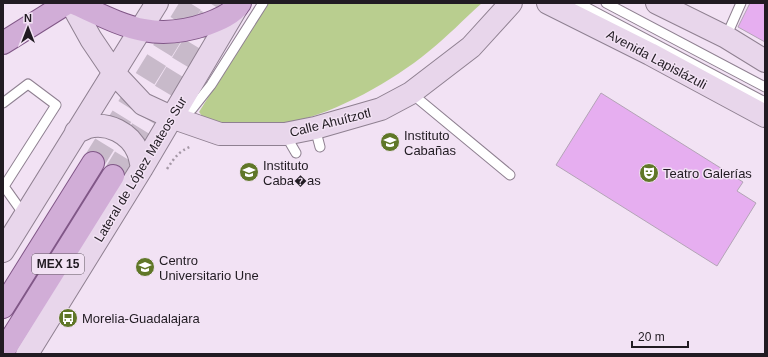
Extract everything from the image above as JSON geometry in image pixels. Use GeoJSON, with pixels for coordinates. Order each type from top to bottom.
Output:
{"type":"FeatureCollection","features":[{"type":"Feature","properties":{"kind":"main road"},"geometry":{"type":"LineString","coordinates":[[3,43],[67,3]]}},
{"type":"Feature","properties":{"kind":"main road","name":"Calle Ahuítzotl"},"geometry":{"type":"LineString","coordinates":[[71,3],[91,39],[114,73],[143,104],[171,118],[220,134],[285,134],[318,138],[381,109],[411,93],[471,47],[512,3]]}},
{"type":"Feature","properties":{"kind":"main road"},"geometry":{"type":"LineString","coordinates":[[74,3],[117,22],[140,30],[163,32],[189,30],[219,19],[239,5]]}},
{"type":"Feature","properties":{"kind":"main road"},"geometry":{"type":"LineString","coordinates":[[3,251],[157,3]]}},
{"type":"Feature","properties":{"kind":"main road","name":"Avenida Lapislázuli"},"geometry":{"type":"LineString","coordinates":[[548,3],[650,54],[765,116]]}},
{"type":"Feature","properties":{"kind":"main road"},"geometry":{"type":"LineString","coordinates":[[657,3],[726,37],[765,61]]}},
{"type":"Feature","properties":{"kind":"main road","name":"Lateral de López Mateos Sur"},"geometry":{"type":"LineString","coordinates":[[27,354],[142,168],[239,5]]}},
{"type":"Feature","properties":{"kind":"main road"},"geometry":{"type":"LineString","coordinates":[[76,132],[89,127],[101,126],[116,129],[129,137],[138,152],[142,168]]}},
{"type":"Feature","properties":{"kind":"main road","name":"MEX 15"},"geometry":{"type":"LineString","coordinates":[[3,307],[93,163]]}},
{"type":"Feature","properties":{"kind":"main road","name":"MEX 15"},"geometry":{"type":"LineString","coordinates":[[3,352],[113,176]]}},
{"type":"Feature","properties":{"kind":"lane"},"geometry":{"type":"LineString","coordinates":[[171,118],[192,109],[211,85],[263,3]]}},
{"type":"Feature","properties":{"kind":"lane"},"geometry":{"type":"LineString","coordinates":[[578,3],[765,102]]}},
{"type":"Feature","properties":{"kind":"lane"},"geometry":{"type":"LineString","coordinates":[[606,3],[765,87]]}},
{"type":"Feature","properties":{"kind":"lane"},"geometry":{"type":"LineString","coordinates":[[726,37],[741,3]]}},
{"type":"Feature","properties":{"kind":"lane"},"geometry":{"type":"LineString","coordinates":[[3,103],[28,84],[56,105],[3,186],[25,216]]}},
{"type":"Feature","properties":{"kind":"lane"},"geometry":{"type":"LineString","coordinates":[[411,93],[510,175]]}},
{"type":"Feature","properties":{"kind":"lane"},"geometry":{"type":"LineString","coordinates":[[285,134],[296,153]]}},
{"type":"Feature","properties":{"kind":"path"},"geometry":{"type":"LineString","coordinates":[[167,170],[175,156],[183,149],[194,145]]}},
{"type":"Feature","properties":{"kind":"green space"},"geometry":{"type":"Polygon","coordinates":[[[267,3],[482,3],[442,40],[414,63],[364,94],[346,103],[309,117],[281,124],[225,124],[207,120],[199,112],[267,3]]]}},
{"type":"Feature","properties":{"kind":"building"},"geometry":{"type":"Polygon","coordinates":[[[750,3],[765,3],[765,42],[738,27],[750,3]]]}},
{"type":"Feature","properties":{"kind":"building","name":"Teatro Galerías"},"geometry":{"type":"Polygon","coordinates":[[[601,93],[743,182],[737,191],[756,203],[717,266],[556,165],[601,93]]]}},
{"type":"Feature","properties":{"kind":"tunnel"},"geometry":{"type":"LineString","coordinates":[[93,163],[192,3]]}},
{"type":"Feature","properties":{"kind":"tunnel"},"geometry":{"type":"LineString","coordinates":[[113,176],[218,3]]}},
{"type":"Feature","properties":{"kind":"place","name":"Instituto Cabañas"},"geometry":{"type":"Point","coordinates":[390,142]}},
{"type":"Feature","properties":{"kind":"place","name":"Instituto Caba�as"},"geometry":{"type":"Point","coordinates":[249,172]}},
{"type":"Feature","properties":{"kind":"place","name":"Teatro Galerías"},"geometry":{"type":"Point","coordinates":[649,173]}},
{"type":"Feature","properties":{"kind":"place","name":"Centro Universitario Une"},"geometry":{"type":"Point","coordinates":[145,267]}},
{"type":"Feature","properties":{"kind":"place","name":"Morelia-Guadalajara"},"geometry":{"type":"Point","coordinates":[68,318]}}]}
